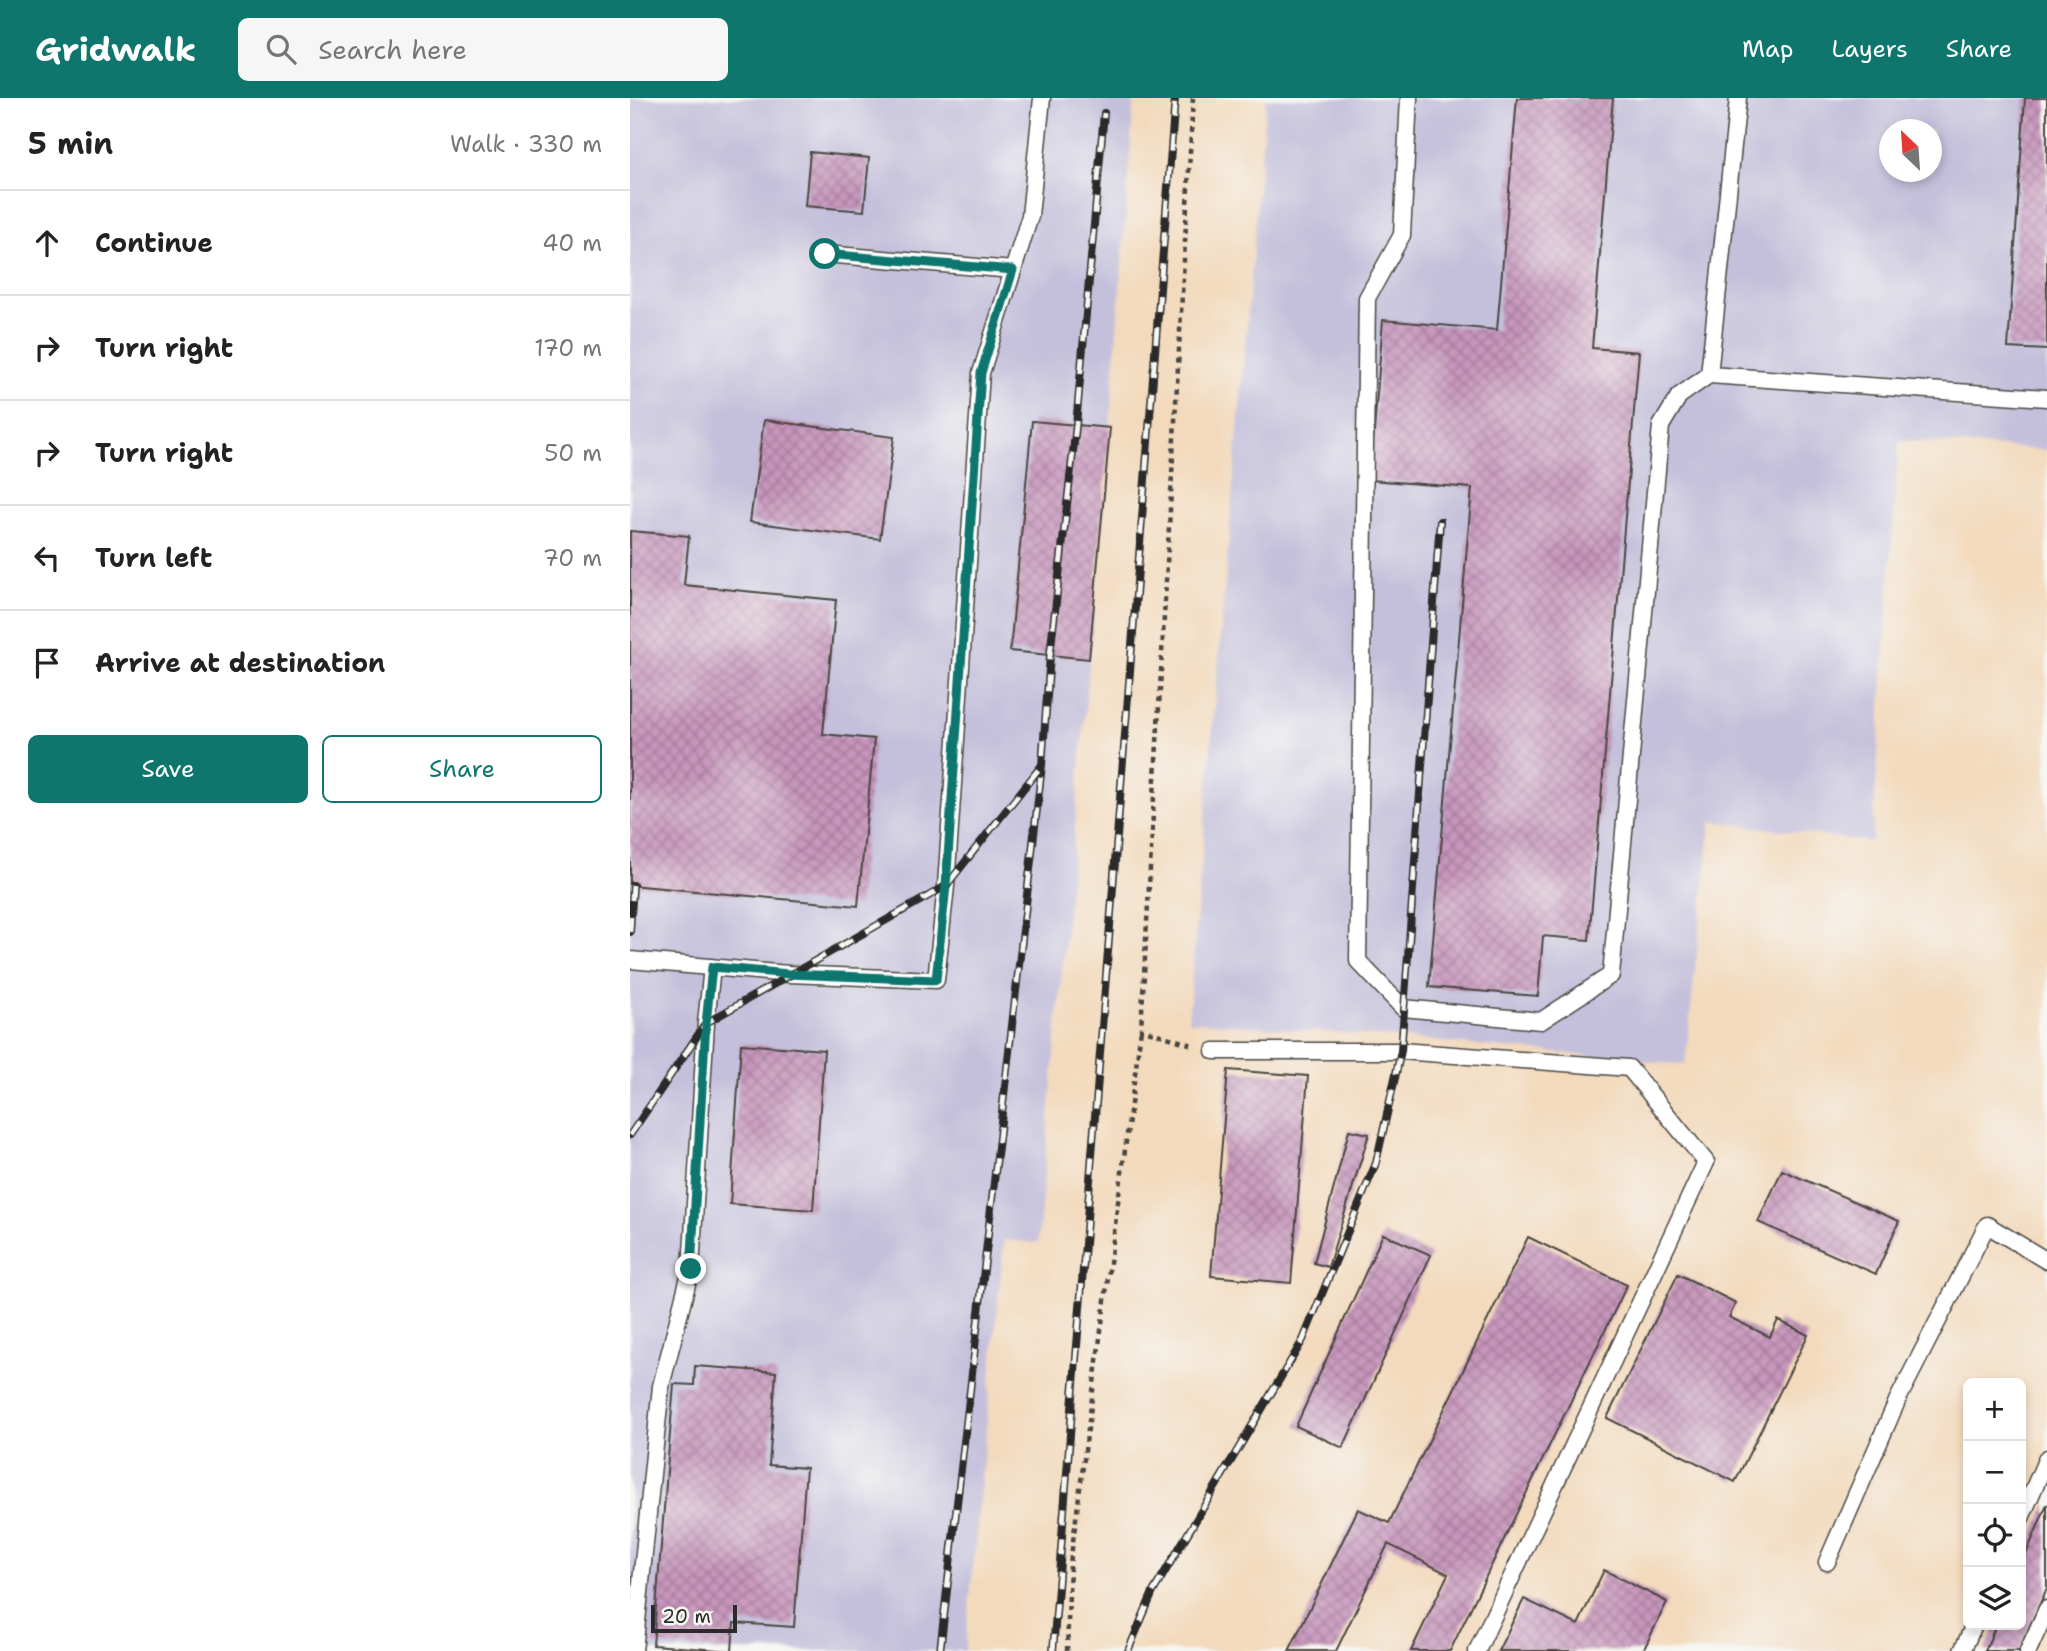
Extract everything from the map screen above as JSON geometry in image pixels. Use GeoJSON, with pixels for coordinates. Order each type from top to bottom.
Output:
{"type":"FeatureCollection","features":[{"type":"Feature","properties":{"kind":"lane"},"geometry":{"type":"LineString","coordinates":[[630,961],[789,974],[936,980],[946,886],[981,373],[1030,216],[1042,98]]}},
{"type":"Feature","properties":{"kind":"lane"},"geometry":{"type":"LineString","coordinates":[[1409,98],[1402,236],[1367,298],[1358,961],[1403,1008],[1541,1021],[1611,975],[1661,426],[1679,396],[1709,375],[2047,398]]}},
{"type":"Feature","properties":{"kind":"lane"},"geometry":{"type":"LineString","coordinates":[[1709,375],[1738,98]]}},
{"type":"Feature","properties":{"kind":"lane"},"geometry":{"type":"LineString","coordinates":[[825,254],[1013,270]]}},
{"type":"Feature","properties":{"kind":"lane"},"geometry":{"type":"LineString","coordinates":[[634,1651],[661,1386],[691,1269],[706,1023],[712,967]]}},
{"type":"Feature","properties":{"kind":"lane"},"geometry":{"type":"LineString","coordinates":[[1214,1051],[1401,1051],[1629,1068],[1706,1162],[1477,1651]]}},
{"type":"Feature","properties":{"kind":"lane"},"geometry":{"type":"LineString","coordinates":[[1828,1562],[1898,1399],[1987,1225],[2047,1261]]}},
{"type":"Feature","properties":{"kind":"lane"},"geometry":{"type":"LineString","coordinates":[[2026,1506],[2047,1458]]}},
{"type":"Feature","properties":{"kind":"lane"},"geometry":{"type":"LineString","coordinates":[[2028,1651],[2047,1609]]}},
{"type":"Feature","properties":{"kind":"lane"},"geometry":{"type":"LineString","coordinates":[[1962,1651],[1972,1630]]}},
{"type":"Feature","properties":{"kind":"path"},"geometry":{"type":"LineString","coordinates":[[1067,1651],[1070,1564],[1141,1029],[1193,98]]}},
{"type":"Feature","properties":{"kind":"path"},"geometry":{"type":"LineString","coordinates":[[1141,1029],[1214,1051]]}},
{"type":"Feature","properties":{"kind":"shaded area"},"geometry":{"type":"Polygon","coordinates":[[[630,98],[1134,98],[1110,428],[1038,1243],[1004,1240],[965,1651],[630,1651],[630,98]]]}},
{"type":"Feature","properties":{"kind":"shaded area"},"geometry":{"type":"Polygon","coordinates":[[[1266,98],[2047,98],[2047,450],[1899,440],[1872,842],[1711,821],[1685,1065],[1188,1021],[1266,98]]]}},
{"type":"Feature","properties":{"kind":"building"},"geometry":{"type":"Polygon","coordinates":[[[1517,98],[1613,98],[1592,348],[1639,352],[1589,940],[1543,936],[1538,996],[1429,987],[1472,488],[1370,480],[1383,320],[1497,330],[1517,98]]]}},
{"type":"Feature","properties":{"kind":"building"},"geometry":{"type":"Polygon","coordinates":[[[2025,98],[2047,98],[2047,350],[2008,348],[2025,98]]]}},
{"type":"Feature","properties":{"kind":"building"},"geometry":{"type":"Polygon","coordinates":[[[810,152],[869,158],[864,211],[805,206],[810,152]]]}},
{"type":"Feature","properties":{"kind":"building"},"geometry":{"type":"Polygon","coordinates":[[[764,420],[894,437],[880,539],[750,522],[764,420]]]}},
{"type":"Feature","properties":{"kind":"building"},"geometry":{"type":"Polygon","coordinates":[[[1032,421],[1110,428],[1089,659],[1010,651],[1032,421]]]}},
{"type":"Feature","properties":{"kind":"building"},"geometry":{"type":"Polygon","coordinates":[[[630,531],[689,536],[684,585],[836,600],[823,734],[874,739],[858,906],[630,885],[630,531]]]}},
{"type":"Feature","properties":{"kind":"building"},"geometry":{"type":"Polygon","coordinates":[[[741,1044],[824,1050],[813,1210],[730,1204],[741,1044]]]}},
{"type":"Feature","properties":{"kind":"building"},"geometry":{"type":"Polygon","coordinates":[[[1228,1070],[1308,1076],[1291,1283],[1211,1276],[1228,1070]]]}},
{"type":"Feature","properties":{"kind":"building"},"geometry":{"type":"Polygon","coordinates":[[[1349,1130],[1369,1134],[1328,1267],[1314,1263],[1349,1130]]]}},
{"type":"Feature","properties":{"kind":"building"},"geometry":{"type":"Polygon","coordinates":[[[1782,1170],[1899,1221],[1876,1274],[1758,1222],[1782,1170]]]}},
{"type":"Feature","properties":{"kind":"building"},"geometry":{"type":"Polygon","coordinates":[[[1383,1234],[1431,1255],[1343,1448],[1296,1426],[1383,1234]]]}},
{"type":"Feature","properties":{"kind":"building"},"geometry":{"type":"Polygon","coordinates":[[[1528,1237],[1627,1285],[1450,1651],[1411,1651],[1448,1574],[1388,1544],[1336,1651],[1289,1651],[1358,1509],[1389,1523],[1528,1237]]]}},
{"type":"Feature","properties":{"kind":"building"},"geometry":{"type":"Polygon","coordinates":[[[1678,1274],[1736,1303],[1729,1317],[1770,1337],[1778,1320],[1808,1335],[1735,1482],[1607,1418],[1678,1274]]]}},
{"type":"Feature","properties":{"kind":"building"},"geometry":{"type":"Polygon","coordinates":[[[695,1366],[776,1372],[769,1465],[806,1468],[794,1627],[734,1623],[732,1651],[653,1645],[674,1384],[694,1385],[695,1366]]]}},
{"type":"Feature","properties":{"kind":"building"},"geometry":{"type":"Polygon","coordinates":[[[2047,1504],[2047,1588],[2019,1651],[1985,1651],[1994,1630],[2026,1630],[2026,1554],[2047,1504]]]}},
{"type":"Feature","properties":{"kind":"building"},"geometry":{"type":"Polygon","coordinates":[[[1604,1570],[1667,1602],[1643,1651],[1498,1651],[1524,1599],[1578,1625],[1604,1570]]]}},
{"type":"Feature","properties":{"kind":"railway"},"geometry":{"type":"LineString","coordinates":[[1053,1651],[1175,98]]}},
{"type":"Feature","properties":{"kind":"railway"},"geometry":{"type":"LineString","coordinates":[[630,1135],[706,1023],[946,886],[1042,765],[1050,655],[1076,425],[1104,113]]}},
{"type":"Feature","properties":{"kind":"railway"},"geometry":{"type":"LineString","coordinates":[[1128,1651],[1153,1592],[1303,1340],[1376,1163],[1401,1051],[1440,521]]}},
{"type":"Feature","properties":{"kind":"railway"},"geometry":{"type":"LineString","coordinates":[[940,1651],[1042,765]]}},
{"type":"Feature","properties":{"kind":"railway"},"geometry":{"type":"LineString","coordinates":[[630,932],[633,885]]}},
{"type":"Feature","properties":{"kind":"route"},"geometry":{"type":"LineString","coordinates":[[691,1269],[706,1023],[712,967],[789,974],[936,980],[946,886],[981,373],[1013,270],[825,254]]}}]}
